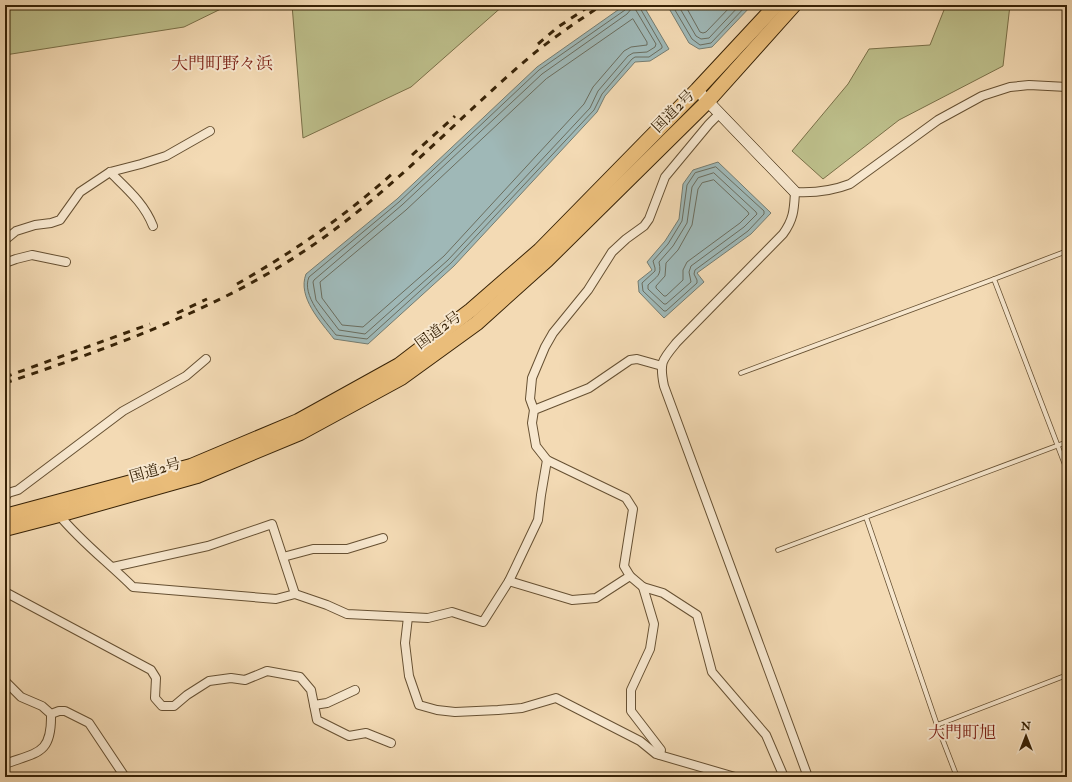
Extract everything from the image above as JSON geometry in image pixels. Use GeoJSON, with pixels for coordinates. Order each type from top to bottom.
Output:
{"type":"FeatureCollection","features":[{"type":"Feature","properties":{"kind":"highway","name":"国道2号"},"geometry":{"type":"LineString","coordinates":[[5,516],[191,466],[298,421],[399,365],[471,310],[540,250],[697,90],[776,5]]}},
{"type":"Feature","properties":{"kind":"highway","name":"国道2号"},"geometry":{"type":"LineString","coordinates":[[5,529],[197,476],[300,433],[401,378],[477,323],[546,260],[708,101],[794,5]]}},
{"type":"Feature","properties":{"kind":"street"},"geometry":{"type":"LineString","coordinates":[[697,90],[795,192],[818,192],[837,189],[850,184],[938,120],[982,96],[1010,86],[1029,85],[1067,88]]}},
{"type":"Feature","properties":{"kind":"street"},"geometry":{"type":"LineString","coordinates":[[720,113],[670,170],[665,178],[649,219],[644,226],[626,239],[612,252],[588,290],[553,333],[545,347],[532,378],[530,399],[534,410],[532,423],[536,446],[547,460],[626,498],[633,509],[624,566],[630,576],[643,587],[663,592],[697,615],[712,672],[766,735],[784,777]]}},
{"type":"Feature","properties":{"kind":"street"},"geometry":{"type":"LineString","coordinates":[[5,240],[16,231],[35,225],[60,220],[80,192],[110,172],[166,156],[210,131]]}},
{"type":"Feature","properties":{"kind":"street"},"geometry":{"type":"LineString","coordinates":[[110,172],[142,204],[149,215],[153,226]]}},
{"type":"Feature","properties":{"kind":"street"},"geometry":{"type":"LineString","coordinates":[[795,192],[793,214],[790,224],[783,234],[677,342],[664,357],[661,373],[664,386],[808,777]]}},
{"type":"Feature","properties":{"kind":"street"},"geometry":{"type":"LineString","coordinates":[[5,263],[16,258],[32,255],[66,262]]}},
{"type":"Feature","properties":{"kind":"street"},"geometry":{"type":"LineString","coordinates":[[6,495],[18,490],[123,411],[186,376],[206,359]]}},
{"type":"Feature","properties":{"kind":"street"},"geometry":{"type":"LineString","coordinates":[[534,410],[589,388],[630,360],[637,359],[662,366]]}},
{"type":"Feature","properties":{"kind":"street"},"geometry":{"type":"LineString","coordinates":[[59,515],[78,536],[133,587],[276,599],[295,594],[327,605],[347,614],[428,618],[452,612],[483,622],[509,581],[538,520],[547,460]]}},
{"type":"Feature","properties":{"kind":"street"},"geometry":{"type":"LineString","coordinates":[[113,567],[208,546],[272,524],[295,594]]}},
{"type":"Feature","properties":{"kind":"street"},"geometry":{"type":"LineString","coordinates":[[283,557],[313,549],[346,549],[383,538]]}},
{"type":"Feature","properties":{"kind":"street"},"geometry":{"type":"LineString","coordinates":[[509,581],[572,600],[596,598],[630,576]]}},
{"type":"Feature","properties":{"kind":"street"},"geometry":{"type":"LineString","coordinates":[[643,587],[654,624],[650,648],[631,690],[631,711],[661,750],[660,755]]}},
{"type":"Feature","properties":{"kind":"street"},"geometry":{"type":"LineString","coordinates":[[5,592],[151,670],[156,678],[155,698],[162,706],[174,706],[187,694],[209,681],[231,678],[245,680],[267,671],[300,677],[311,690],[317,720],[349,736],[366,734],[391,743]]}},
{"type":"Feature","properties":{"kind":"street"},"geometry":{"type":"LineString","coordinates":[[408,617],[405,643],[409,676],[419,705],[436,710],[455,712],[522,708],[556,698],[640,741],[656,754],[735,777]]}},
{"type":"Feature","properties":{"kind":"street"},"geometry":{"type":"LineString","coordinates":[[5,681],[21,697],[42,706],[51,714],[52,726],[50,736],[45,746],[36,752],[5,764]]}},
{"type":"Feature","properties":{"kind":"street"},"geometry":{"type":"LineString","coordinates":[[314,705],[327,703],[355,690]]}},
{"type":"Feature","properties":{"kind":"street"},"geometry":{"type":"LineString","coordinates":[[51,714],[59,711],[65,711],[89,723],[125,777]]}},
{"type":"Feature","properties":{"kind":"lane"},"geometry":{"type":"LineString","coordinates":[[741,373],[1067,251]]}},
{"type":"Feature","properties":{"kind":"lane"},"geometry":{"type":"LineString","coordinates":[[994,279],[1067,470]]}},
{"type":"Feature","properties":{"kind":"lane"},"geometry":{"type":"LineString","coordinates":[[778,550],[1067,442]]}},
{"type":"Feature","properties":{"kind":"lane"},"geometry":{"type":"LineString","coordinates":[[866,517],[937,725],[958,777]]}},
{"type":"Feature","properties":{"kind":"lane"},"geometry":{"type":"LineString","coordinates":[[937,725],[1067,676]]}},
{"type":"Feature","properties":{"kind":"green space"},"geometry":{"type":"Polygon","coordinates":[[[5,5],[229,5],[184,27],[5,55],[5,5]]]}},
{"type":"Feature","properties":{"kind":"green space"},"geometry":{"type":"Polygon","coordinates":[[[292,5],[504,5],[411,87],[303,138],[292,5]]]}},
{"type":"Feature","properties":{"kind":"green space"},"geometry":{"type":"Polygon","coordinates":[[[946,5],[1010,5],[1003,66],[899,120],[823,179],[792,151],[848,84],[869,49],[930,45],[946,5]]]}},
{"type":"Feature","properties":{"kind":"water"},"geometry":{"type":"Polygon","coordinates":[[[625,5],[643,5],[669,49],[650,61],[635,62],[605,96],[597,112],[454,266],[368,344],[334,339],[317,317],[307,300],[304,283],[306,274],[397,199],[537,67],[625,5]]]}},
{"type":"Feature","properties":{"kind":"water"},"geometry":{"type":"Polygon","coordinates":[[[667,5],[752,5],[712,47],[699,49],[689,43],[667,5]]]}},
{"type":"Feature","properties":{"kind":"water"},"geometry":{"type":"Polygon","coordinates":[[[718,162],[771,213],[751,234],[697,273],[704,282],[664,318],[639,292],[638,281],[652,270],[647,262],[665,241],[679,219],[683,184],[693,170],[718,162]]]}},
{"type":"Feature","properties":{"kind":"railway"},"geometry":{"type":"LineString","coordinates":[[538,44],[558,27],[591,5]]}},
{"type":"Feature","properties":{"kind":"railway"},"geometry":{"type":"LineString","coordinates":[[5,383],[92,353],[178,318],[261,278],[300,254],[338,227],[388,186],[532,55],[557,35],[602,5]]}},
{"type":"Feature","properties":{"kind":"railway"},"geometry":{"type":"LineString","coordinates":[[412,155],[455,116]]}},
{"type":"Feature","properties":{"kind":"railway"},"geometry":{"type":"LineString","coordinates":[[237,284],[318,233],[375,189],[393,173]]}},
{"type":"Feature","properties":{"kind":"railway"},"geometry":{"type":"LineString","coordinates":[[177,313],[207,299]]}},
{"type":"Feature","properties":{"kind":"railway"},"geometry":{"type":"LineString","coordinates":[[5,377],[150,324]]}},
{"type":"Feature","properties":{"kind":"district","name":"大門町野々浜"},"geometry":{"type":"Point","coordinates":[222,63]}},
{"type":"Feature","properties":{"kind":"district","name":"大門町旭"},"geometry":{"type":"Point","coordinates":[962,732]}}]}
